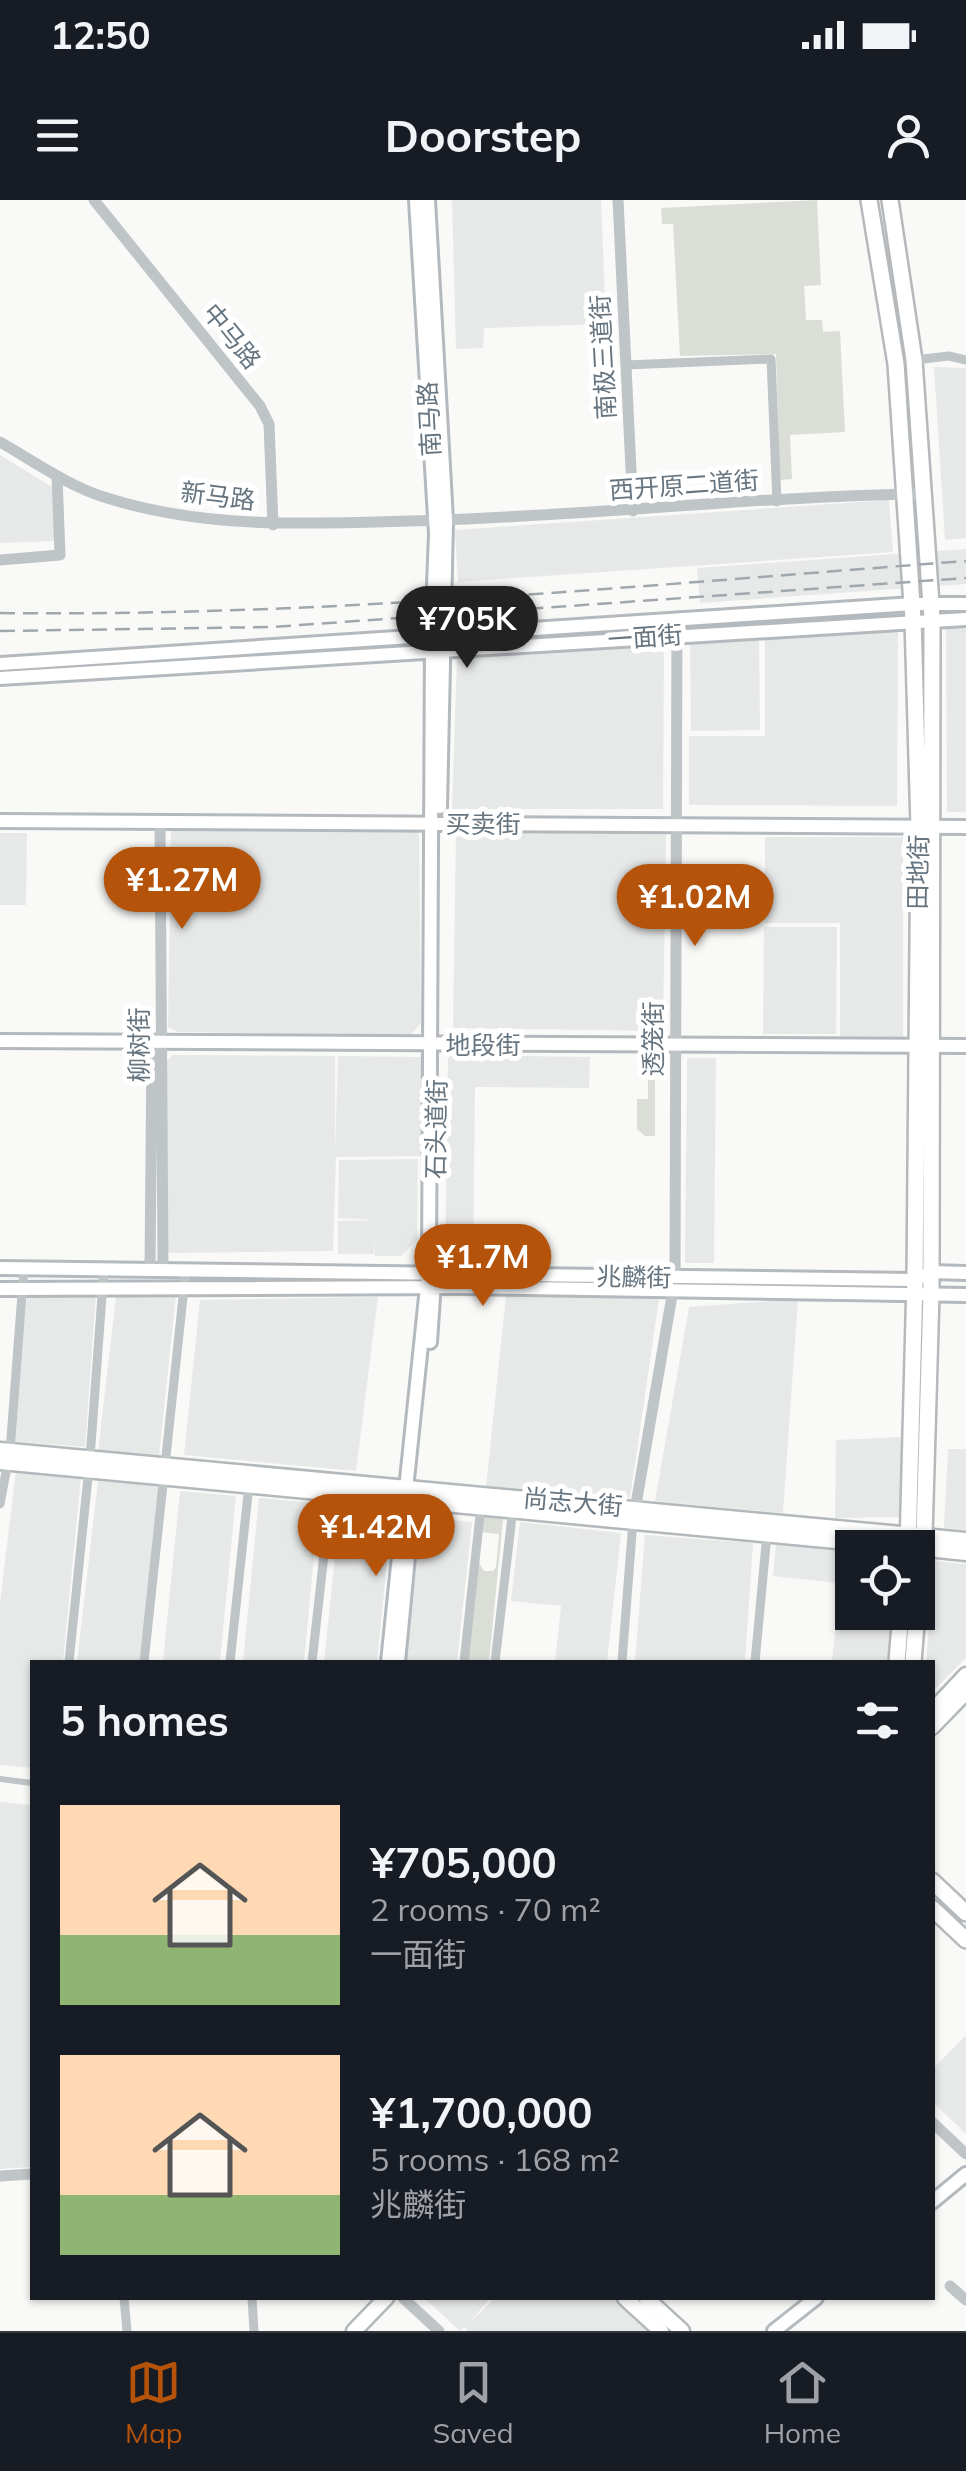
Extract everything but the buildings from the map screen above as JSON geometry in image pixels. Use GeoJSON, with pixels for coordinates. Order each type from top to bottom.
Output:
{"type":"FeatureCollection","features":[{"type":"Feature","properties":{"kind":"highway","name":"田地街"},"geometry":{"type":"LineString","coordinates":[[869,200],[896,364],[926,827]]}},
{"type":"Feature","properties":{"kind":"highway","name":"田地街"},"geometry":{"type":"LineString","coordinates":[[890,200],[914,360],[932,611],[914,1530]]}},
{"type":"Feature","properties":{"kind":"highway","name":"田地街"},"geometry":{"type":"LineString","coordinates":[[921,1288],[931,1272],[922,1046]]}},
{"type":"Feature","properties":{"kind":"highway"},"geometry":{"type":"LineString","coordinates":[[897,1660],[900,1630]]}},
{"type":"Feature","properties":{"kind":"highway","name":"田地街"},"geometry":{"type":"LineString","coordinates":[[913,1660],[915,1630]]}},
{"type":"Feature","properties":{"kind":"highway"},"geometry":{"type":"LineString","coordinates":[[935,1884],[966,1913]]}},
{"type":"Feature","properties":{"kind":"highway"},"geometry":{"type":"LineString","coordinates":[[935,1911],[966,1940]]}},
{"type":"Feature","properties":{"kind":"main road","name":"南马路"},"geometry":{"type":"LineString","coordinates":[[416,200],[441,520]]}},
{"type":"Feature","properties":{"kind":"main road","name":"南马路"},"geometry":{"type":"LineString","coordinates":[[428,200],[441,520],[438,644]]}},
{"type":"Feature","properties":{"kind":"main road"},"geometry":{"type":"LineString","coordinates":[[932,611],[966,604]]}},
{"type":"Feature","properties":{"kind":"main road"},"geometry":{"type":"LineString","coordinates":[[932,611],[966,619]]}},
{"type":"Feature","properties":{"kind":"main road","name":"一面街"},"geometry":{"type":"LineString","coordinates":[[0,678],[932,611]]}},
{"type":"Feature","properties":{"kind":"main road","name":"一面街"},"geometry":{"type":"LineString","coordinates":[[0,664],[438,644]]}},
{"type":"Feature","properties":{"kind":"main road","name":"石头道街"},"geometry":{"type":"LineString","coordinates":[[410,1493],[431,1281],[438,644]]}},
{"type":"Feature","properties":{"kind":"main road","name":"买卖街"},"geometry":{"type":"LineString","coordinates":[[0,821],[966,827]]}},
{"type":"Feature","properties":{"kind":"main road","name":"地段街"},"geometry":{"type":"LineString","coordinates":[[0,1041],[966,1046]]}},
{"type":"Feature","properties":{"kind":"main road","name":"兆麟街"},"geometry":{"type":"LineString","coordinates":[[0,1268],[156,1268],[431,1281],[921,1288],[966,1295]]}},
{"type":"Feature","properties":{"kind":"main road"},"geometry":{"type":"LineString","coordinates":[[931,1272],[966,1274]]}},
{"type":"Feature","properties":{"kind":"main road","name":"兆麟街"},"geometry":{"type":"LineString","coordinates":[[0,1289],[431,1281]]}},
{"type":"Feature","properties":{"kind":"main road","name":"尚志大街"},"geometry":{"type":"LineString","coordinates":[[4,1456],[835,1536]]}},
{"type":"Feature","properties":{"kind":"main road","name":"尚志大街"},"geometry":{"type":"LineString","coordinates":[[165,1471],[249,1485],[410,1493],[481,1505],[634,1514],[767,1534],[835,1539]]}},
{"type":"Feature","properties":{"kind":"main road"},"geometry":{"type":"LineString","coordinates":[[388,1660],[410,1493]]}},
{"type":"Feature","properties":{"kind":"main road"},"geometry":{"type":"LineString","coordinates":[[398,1660],[410,1493]]}},
{"type":"Feature","properties":{"kind":"main road","name":"尚志大街"},"geometry":{"type":"LineString","coordinates":[[935,1542],[966,1540]]}},
{"type":"Feature","properties":{"kind":"main road","name":"尚志大街"},"geometry":{"type":"LineString","coordinates":[[935,1548],[966,1553]]}},
{"type":"Feature","properties":{"kind":"main road"},"geometry":{"type":"LineString","coordinates":[[935,1708],[966,1675]]}},
{"type":"Feature","properties":{"kind":"main road"},"geometry":{"type":"LineString","coordinates":[[935,1723],[966,1692]]}},
{"type":"Feature","properties":{"kind":"main road"},"geometry":{"type":"LineString","coordinates":[[935,2200],[966,2174]]}},
{"type":"Feature","properties":{"kind":"main road"},"geometry":{"type":"LineString","coordinates":[[354,2331],[380,2300]]}},
{"type":"Feature","properties":{"kind":"main road"},"geometry":{"type":"LineString","coordinates":[[628,2300],[661,2331]]}},
{"type":"Feature","properties":{"kind":"main road"},"geometry":{"type":"LineString","coordinates":[[648,2300],[682,2331]]}},
{"type":"Feature","properties":{"kind":"main road"},"geometry":{"type":"LineString","coordinates":[[774,2331],[813,2300]]}},
{"type":"Feature","properties":{"kind":"street","name":"中马路"},"geometry":{"type":"LineString","coordinates":[[94,200],[260,406],[269,424],[273,525]]}},
{"type":"Feature","properties":{"kind":"street","name":"南极三道街"},"geometry":{"type":"LineString","coordinates":[[618,200],[633,512]]}},
{"type":"Feature","properties":{"kind":"street"},"geometry":{"type":"LineString","coordinates":[[914,360],[948,356],[966,360]]}},
{"type":"Feature","properties":{"kind":"street"},"geometry":{"type":"LineString","coordinates":[[626,364],[771,359],[777,502]]}},
{"type":"Feature","properties":{"kind":"street","name":"新马路"},"geometry":{"type":"LineString","coordinates":[[0,442],[57,476],[106,498],[185,518],[273,525],[441,520]]}},
{"type":"Feature","properties":{"kind":"street"},"geometry":{"type":"LineString","coordinates":[[0,560],[60,555],[57,476]]}},
{"type":"Feature","properties":{"kind":"street","name":"西开原二道街"},"geometry":{"type":"LineString","coordinates":[[441,520],[925,494]]}},
{"type":"Feature","properties":{"kind":"street"},"geometry":{"type":"LineString","coordinates":[[0,553],[60,547]]}},
{"type":"Feature","properties":{"kind":"street","name":"透笼街"},"geometry":{"type":"LineString","coordinates":[[634,1514],[674,1284],[677,628]]}},
{"type":"Feature","properties":{"kind":"street","name":"柳树街"},"geometry":{"type":"LineString","coordinates":[[156,1268],[160,821]]}},
{"type":"Feature","properties":{"kind":"street"},"geometry":{"type":"LineString","coordinates":[[0,1504],[24,1268]]}},
{"type":"Feature","properties":{"kind":"street"},"geometry":{"type":"LineString","coordinates":[[69,1660],[90,1464],[104,1269]]}},
{"type":"Feature","properties":{"kind":"street"},"geometry":{"type":"LineString","coordinates":[[144,1660],[186,1269]]}},
{"type":"Feature","properties":{"kind":"street"},"geometry":{"type":"LineString","coordinates":[[230,1660],[249,1485]]}},
{"type":"Feature","properties":{"kind":"street"},"geometry":{"type":"LineString","coordinates":[[312,1660],[330,1492]]}},
{"type":"Feature","properties":{"kind":"street"},"geometry":{"type":"LineString","coordinates":[[464,1660],[481,1505]]}},
{"type":"Feature","properties":{"kind":"street"},"geometry":{"type":"LineString","coordinates":[[495,1660],[512,1508]]}},
{"type":"Feature","properties":{"kind":"street"},"geometry":{"type":"LineString","coordinates":[[622,1660],[634,1514]]}},
{"type":"Feature","properties":{"kind":"street"},"geometry":{"type":"LineString","coordinates":[[754,1660],[767,1534]]}},
{"type":"Feature","properties":{"kind":"street"},"geometry":{"type":"LineString","coordinates":[[0,1778],[30,1782]]}},
{"type":"Feature","properties":{"kind":"street"},"geometry":{"type":"LineString","coordinates":[[935,2125],[966,2154]]}},
{"type":"Feature","properties":{"kind":"street"},"geometry":{"type":"LineString","coordinates":[[0,2176],[30,2174]]}},
{"type":"Feature","properties":{"kind":"street"},"geometry":{"type":"LineString","coordinates":[[950,2286],[966,2300]]}},
{"type":"Feature","properties":{"kind":"street"},"geometry":{"type":"LineString","coordinates":[[124,2300],[127,2331]]}},
{"type":"Feature","properties":{"kind":"street"},"geometry":{"type":"LineString","coordinates":[[252,2300],[254,2331]]}},
{"type":"Feature","properties":{"kind":"street"},"geometry":{"type":"LineString","coordinates":[[405,2300],[439,2331]]}},
{"type":"Feature","properties":{"kind":"shaded area"},"geometry":{"type":"Polygon","coordinates":[[[452,200],[601,200],[606,324],[484,328],[483,348],[456,349],[452,200]]]}},
{"type":"Feature","properties":{"kind":"shaded area"},"geometry":{"type":"Polygon","coordinates":[[[817,200],[821,285],[804,286],[806,320],[822,320],[823,332],[840,331],[845,432],[790,435],[792,479],[780,480],[776,354],[680,356],[673,224],[662,224],[661,208],[817,200]]]}},
{"type":"Feature","properties":{"kind":"shaded area"},"geometry":{"type":"Polygon","coordinates":[[[934,367],[966,368],[966,538],[945,540],[934,367]]]}},
{"type":"Feature","properties":{"kind":"shaded area"},"geometry":{"type":"Polygon","coordinates":[[[0,455],[52,487],[55,541],[0,543],[0,455]]]}},
{"type":"Feature","properties":{"kind":"shaded area"},"geometry":{"type":"Polygon","coordinates":[[[889,500],[893,552],[458,582],[455,530],[889,500]]]}},
{"type":"Feature","properties":{"kind":"shaded area"},"geometry":{"type":"Polygon","coordinates":[[[966,549],[966,584],[700,603],[697,568],[966,549]]]}},
{"type":"Feature","properties":{"kind":"shaded area"},"geometry":{"type":"Polygon","coordinates":[[[966,624],[966,812],[947,812],[946,625],[966,624]]]}},
{"type":"Feature","properties":{"kind":"shaded area"},"geometry":{"type":"Polygon","coordinates":[[[765,632],[898,632],[897,806],[689,805],[689,736],[765,736],[765,632]]]}},
{"type":"Feature","properties":{"kind":"shaded area"},"geometry":{"type":"Polygon","coordinates":[[[690,637],[759,637],[760,730],[691,731],[690,637]]]}},
{"type":"Feature","properties":{"kind":"shaded area"},"geometry":{"type":"Polygon","coordinates":[[[664,645],[663,809],[452,809],[457,658],[664,645]]]}},
{"type":"Feature","properties":{"kind":"shaded area"},"geometry":{"type":"Polygon","coordinates":[[[175,823],[411,826],[419,832],[421,1023],[410,1036],[178,1032],[168,1027],[171,829],[175,823]]]}},
{"type":"Feature","properties":{"kind":"shaded area"},"geometry":{"type":"Polygon","coordinates":[[[456,830],[666,833],[663,1031],[453,1028],[456,830]]]}},
{"type":"Feature","properties":{"kind":"shaded area"},"geometry":{"type":"Polygon","coordinates":[[[0,833],[27,833],[26,905],[0,905],[0,833]]]}},
{"type":"Feature","properties":{"kind":"shaded area"},"geometry":{"type":"Polygon","coordinates":[[[765,837],[903,837],[903,1037],[840,1037],[840,923],[765,923],[765,837]]]}},
{"type":"Feature","properties":{"kind":"shaded area"},"geometry":{"type":"Polygon","coordinates":[[[764,927],[837,927],[836,1034],[763,1034],[764,927]]]}},
{"type":"Feature","properties":{"kind":"shaded area"},"geometry":{"type":"Polygon","coordinates":[[[172,1055],[335,1056],[335,1153],[338,1056],[421,1057],[423,1156],[336,1157],[333,1251],[170,1253],[165,1249],[165,1064],[172,1055]]]}},
{"type":"Feature","properties":{"kind":"shaded area"},"geometry":{"type":"Polygon","coordinates":[[[448,1055],[590,1057],[589,1088],[475,1087],[473,1263],[445,1263],[448,1055]]]}},
{"type":"Feature","properties":{"kind":"shaded area"},"geometry":{"type":"Polygon","coordinates":[[[687,1058],[716,1058],[714,1263],[685,1263],[687,1058]]]}},
{"type":"Feature","properties":{"kind":"shaded area"},"geometry":{"type":"Polygon","coordinates":[[[648,1079],[655,1079],[655,1136],[645,1136],[637,1129],[637,1099],[648,1099],[648,1079]]]}},
{"type":"Feature","properties":{"kind":"shaded area"},"geometry":{"type":"Polygon","coordinates":[[[418,1159],[417,1240],[401,1256],[375,1256],[374,1238],[374,1254],[338,1254],[338,1221],[375,1220],[338,1218],[339,1160],[418,1159]]]}},
{"type":"Feature","properties":{"kind":"shaded area"},"geometry":{"type":"Polygon","coordinates":[[[96,1294],[85,1447],[12,1441],[27,1296],[96,1294]]]}},
{"type":"Feature","properties":{"kind":"shaded area"},"geometry":{"type":"Polygon","coordinates":[[[176,1295],[159,1457],[98,1452],[116,1296],[176,1295]]]}},
{"type":"Feature","properties":{"kind":"shaded area"},"geometry":{"type":"Polygon","coordinates":[[[506,1295],[659,1299],[630,1498],[486,1487],[506,1295]]]}},
{"type":"Feature","properties":{"kind":"shaded area"},"geometry":{"type":"Polygon","coordinates":[[[378,1297],[356,1471],[184,1455],[200,1300],[378,1297]]]}},
{"type":"Feature","properties":{"kind":"shaded area"},"geometry":{"type":"Polygon","coordinates":[[[798,1299],[783,1513],[655,1501],[689,1307],[798,1299]]]}},
{"type":"Feature","properties":{"kind":"shaded area"},"geometry":{"type":"Polygon","coordinates":[[[903,1437],[902,1517],[835,1518],[836,1440],[903,1437]]]}},
{"type":"Feature","properties":{"kind":"shaded area"},"geometry":{"type":"Polygon","coordinates":[[[948,1449],[966,1449],[966,1530],[944,1528],[948,1449]]]}},
{"type":"Feature","properties":{"kind":"shaded area"},"geometry":{"type":"Polygon","coordinates":[[[16,1471],[81,1476],[63,1660],[30,1660],[30,1768],[0,1765],[0,1602],[16,1471]]]}},
{"type":"Feature","properties":{"kind":"shaded area"},"geometry":{"type":"Polygon","coordinates":[[[98,1481],[159,1485],[140,1660],[77,1660],[98,1481]]]}},
{"type":"Feature","properties":{"kind":"shaded area"},"geometry":{"type":"Polygon","coordinates":[[[180,1491],[236,1496],[220,1660],[163,1660],[180,1491]]]}},
{"type":"Feature","properties":{"kind":"shaded area"},"geometry":{"type":"Polygon","coordinates":[[[259,1498],[319,1503],[304,1660],[243,1660],[259,1498]]]}},
{"type":"Feature","properties":{"kind":"shaded area"},"geometry":{"type":"Polygon","coordinates":[[[486,1513],[503,1520],[489,1660],[466,1660],[479,1563],[484,1571],[496,1567],[499,1534],[479,1532],[486,1513]]]}},
{"type":"Feature","properties":{"kind":"shaded area"},"geometry":{"type":"Polygon","coordinates":[[[421,1517],[472,1522],[457,1660],[406,1660],[421,1517]]]}},
{"type":"Feature","properties":{"kind":"shaded area"},"geometry":{"type":"Polygon","coordinates":[[[339,1519],[391,1524],[377,1660],[324,1660],[339,1519]]]}},
{"type":"Feature","properties":{"kind":"shaded area"},"geometry":{"type":"Polygon","coordinates":[[[520,1522],[621,1533],[607,1660],[555,1660],[561,1606],[511,1601],[520,1522]]]}},
{"type":"Feature","properties":{"kind":"shaded area"},"geometry":{"type":"Polygon","coordinates":[[[645,1535],[753,1543],[745,1660],[635,1660],[645,1535]]]}},
{"type":"Feature","properties":{"kind":"shaded area"},"geometry":{"type":"Polygon","coordinates":[[[776,1543],[835,1549],[835,1582],[773,1576],[776,1543]]]}},
{"type":"Feature","properties":{"kind":"shaded area"},"geometry":{"type":"Polygon","coordinates":[[[935,1561],[966,1564],[966,1658],[935,1689],[935,1660],[926,1660],[929,1630],[935,1630],[935,1561]]]}},
{"type":"Feature","properties":{"kind":"shaded area"},"geometry":{"type":"Polygon","coordinates":[[[835,1630],[891,1630],[888,1660],[832,1660],[835,1630]]]}},
{"type":"Feature","properties":{"kind":"shaded area"},"geometry":{"type":"Polygon","coordinates":[[[0,1802],[30,1805],[30,2167],[0,2169],[0,1802]]]}},
{"type":"Feature","properties":{"kind":"shaded area"},"geometry":{"type":"Polygon","coordinates":[[[966,2035],[966,2134],[935,2104],[935,2067],[966,2035]]]}},
{"type":"Feature","properties":{"kind":"shaded area"},"geometry":{"type":"Polygon","coordinates":[[[426,2300],[488,2300],[470,2322],[493,2300],[615,2300],[647,2331],[468,2331],[464,2327],[460,2331],[426,2300]]]}},
{"type":"Feature","properties":{"kind":"railway"},"geometry":{"type":"LineString","coordinates":[[0,613],[363,605],[966,561]]}},
{"type":"Feature","properties":{"kind":"railway"},"geometry":{"type":"LineString","coordinates":[[0,631],[272,627],[966,578]]}}]}
